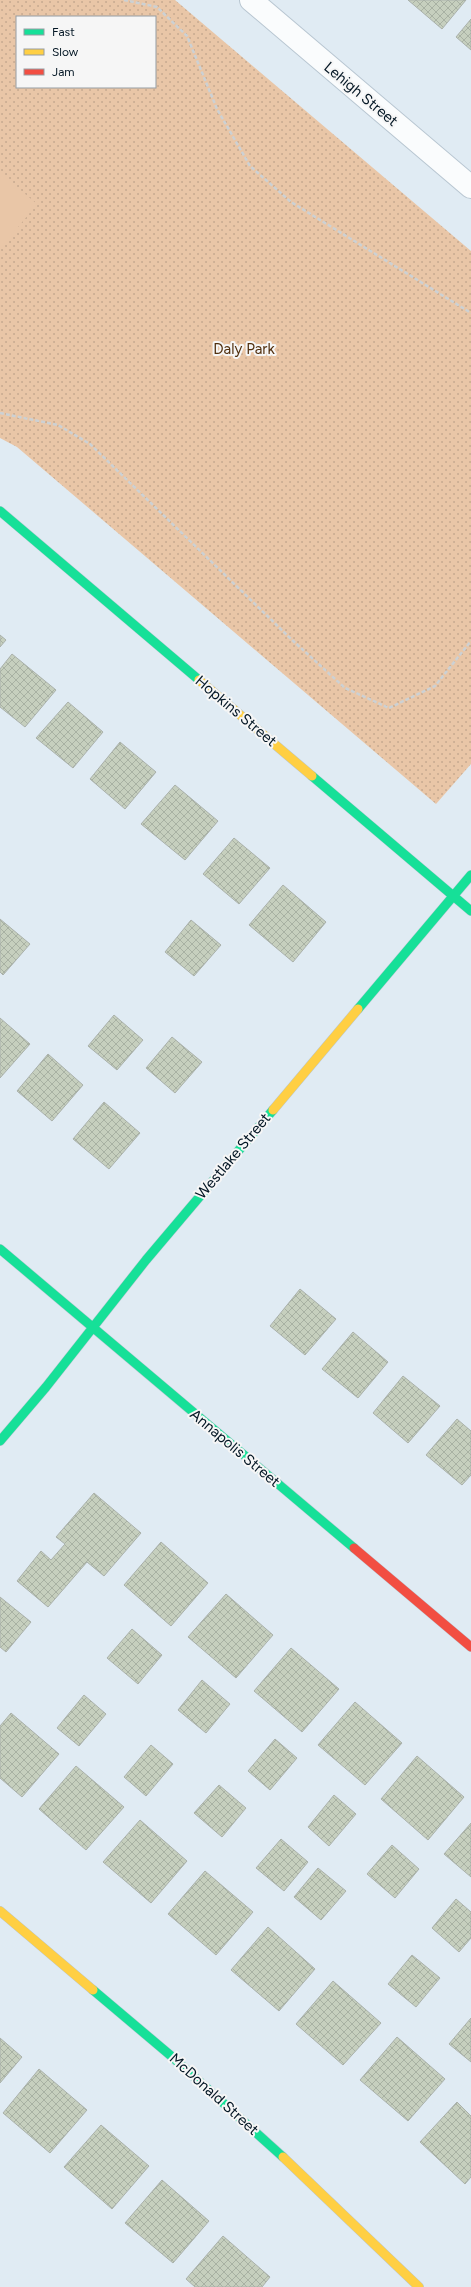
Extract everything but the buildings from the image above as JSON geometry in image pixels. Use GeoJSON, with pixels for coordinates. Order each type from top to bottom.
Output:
{"type":"FeatureCollection","features":[{"type":"Feature","properties":{"kind":"street","name":"Lehigh Street"},"geometry":{"type":"LineString","coordinates":[[251,0],[471,187]]}},
{"type":"Feature","properties":{"kind":"street","name":"Hopkins Street"},"geometry":{"type":"LineString","coordinates":[[0,511],[471,911]]}},
{"type":"Feature","properties":{"kind":"street","name":"Westlake Street"},"geometry":{"type":"LineString","coordinates":[[0,1441],[146,1260],[471,875]]}},
{"type":"Feature","properties":{"kind":"street","name":"Annapolis Street"},"geometry":{"type":"LineString","coordinates":[[0,1249],[471,1647]]}},
{"type":"Feature","properties":{"kind":"street","name":"McDonald Street"},"geometry":{"type":"LineString","coordinates":[[0,1911],[182,2065],[262,2137],[419,2287]]}},
{"type":"Feature","properties":{"kind":"path"},"geometry":{"type":"LineString","coordinates":[[124,0],[157,7],[187,36],[217,109],[250,166],[291,202],[471,313]]}},
{"type":"Feature","properties":{"kind":"path"},"geometry":{"type":"LineString","coordinates":[[0,413],[58,425],[90,444],[291,639],[345,688],[389,708],[435,686],[471,641]]}},
{"type":"Feature","properties":{"kind":"green space","name":"Daly Park"},"geometry":{"type":"Polygon","coordinates":[[[0,0],[175,0],[471,251],[471,764],[436,804],[17,447],[0,438],[0,0]]]}},
{"type":"Feature","properties":{"kind":"green space"},"geometry":{"type":"Polygon","coordinates":[[[0,173],[37,204],[0,249],[0,173]]]}},
{"type":"Feature","properties":{"kind":"traffic: fast"},"geometry":{"type":"LineString","coordinates":[[0,511],[199,680]]}},
{"type":"Feature","properties":{"kind":"traffic: fast"},"geometry":{"type":"LineString","coordinates":[[312,776],[471,911]]}},
{"type":"Feature","properties":{"kind":"traffic: fast"},"geometry":{"type":"LineString","coordinates":[[358,1009],[471,875]]}},
{"type":"Feature","properties":{"kind":"traffic: fast"},"geometry":{"type":"LineString","coordinates":[[0,1441],[46,1387],[146,1260],[273,1110]]}},
{"type":"Feature","properties":{"kind":"traffic: fast"},"geometry":{"type":"LineString","coordinates":[[0,1249],[354,1548]]}},
{"type":"Feature","properties":{"kind":"traffic: fast"},"geometry":{"type":"LineString","coordinates":[[93,1990],[170,2055],[283,2157]]}},
{"type":"Feature","properties":{"kind":"traffic: slow"},"geometry":{"type":"LineString","coordinates":[[199,680],[312,776]]}},
{"type":"Feature","properties":{"kind":"traffic: slow"},"geometry":{"type":"LineString","coordinates":[[273,1110],[358,1009]]}},
{"type":"Feature","properties":{"kind":"traffic: slow"},"geometry":{"type":"LineString","coordinates":[[0,1911],[93,1990]]}},
{"type":"Feature","properties":{"kind":"traffic: slow"},"geometry":{"type":"LineString","coordinates":[[283,2157],[419,2287]]}},
{"type":"Feature","properties":{"kind":"traffic: jam"},"geometry":{"type":"LineString","coordinates":[[354,1548],[471,1647]]}}]}
